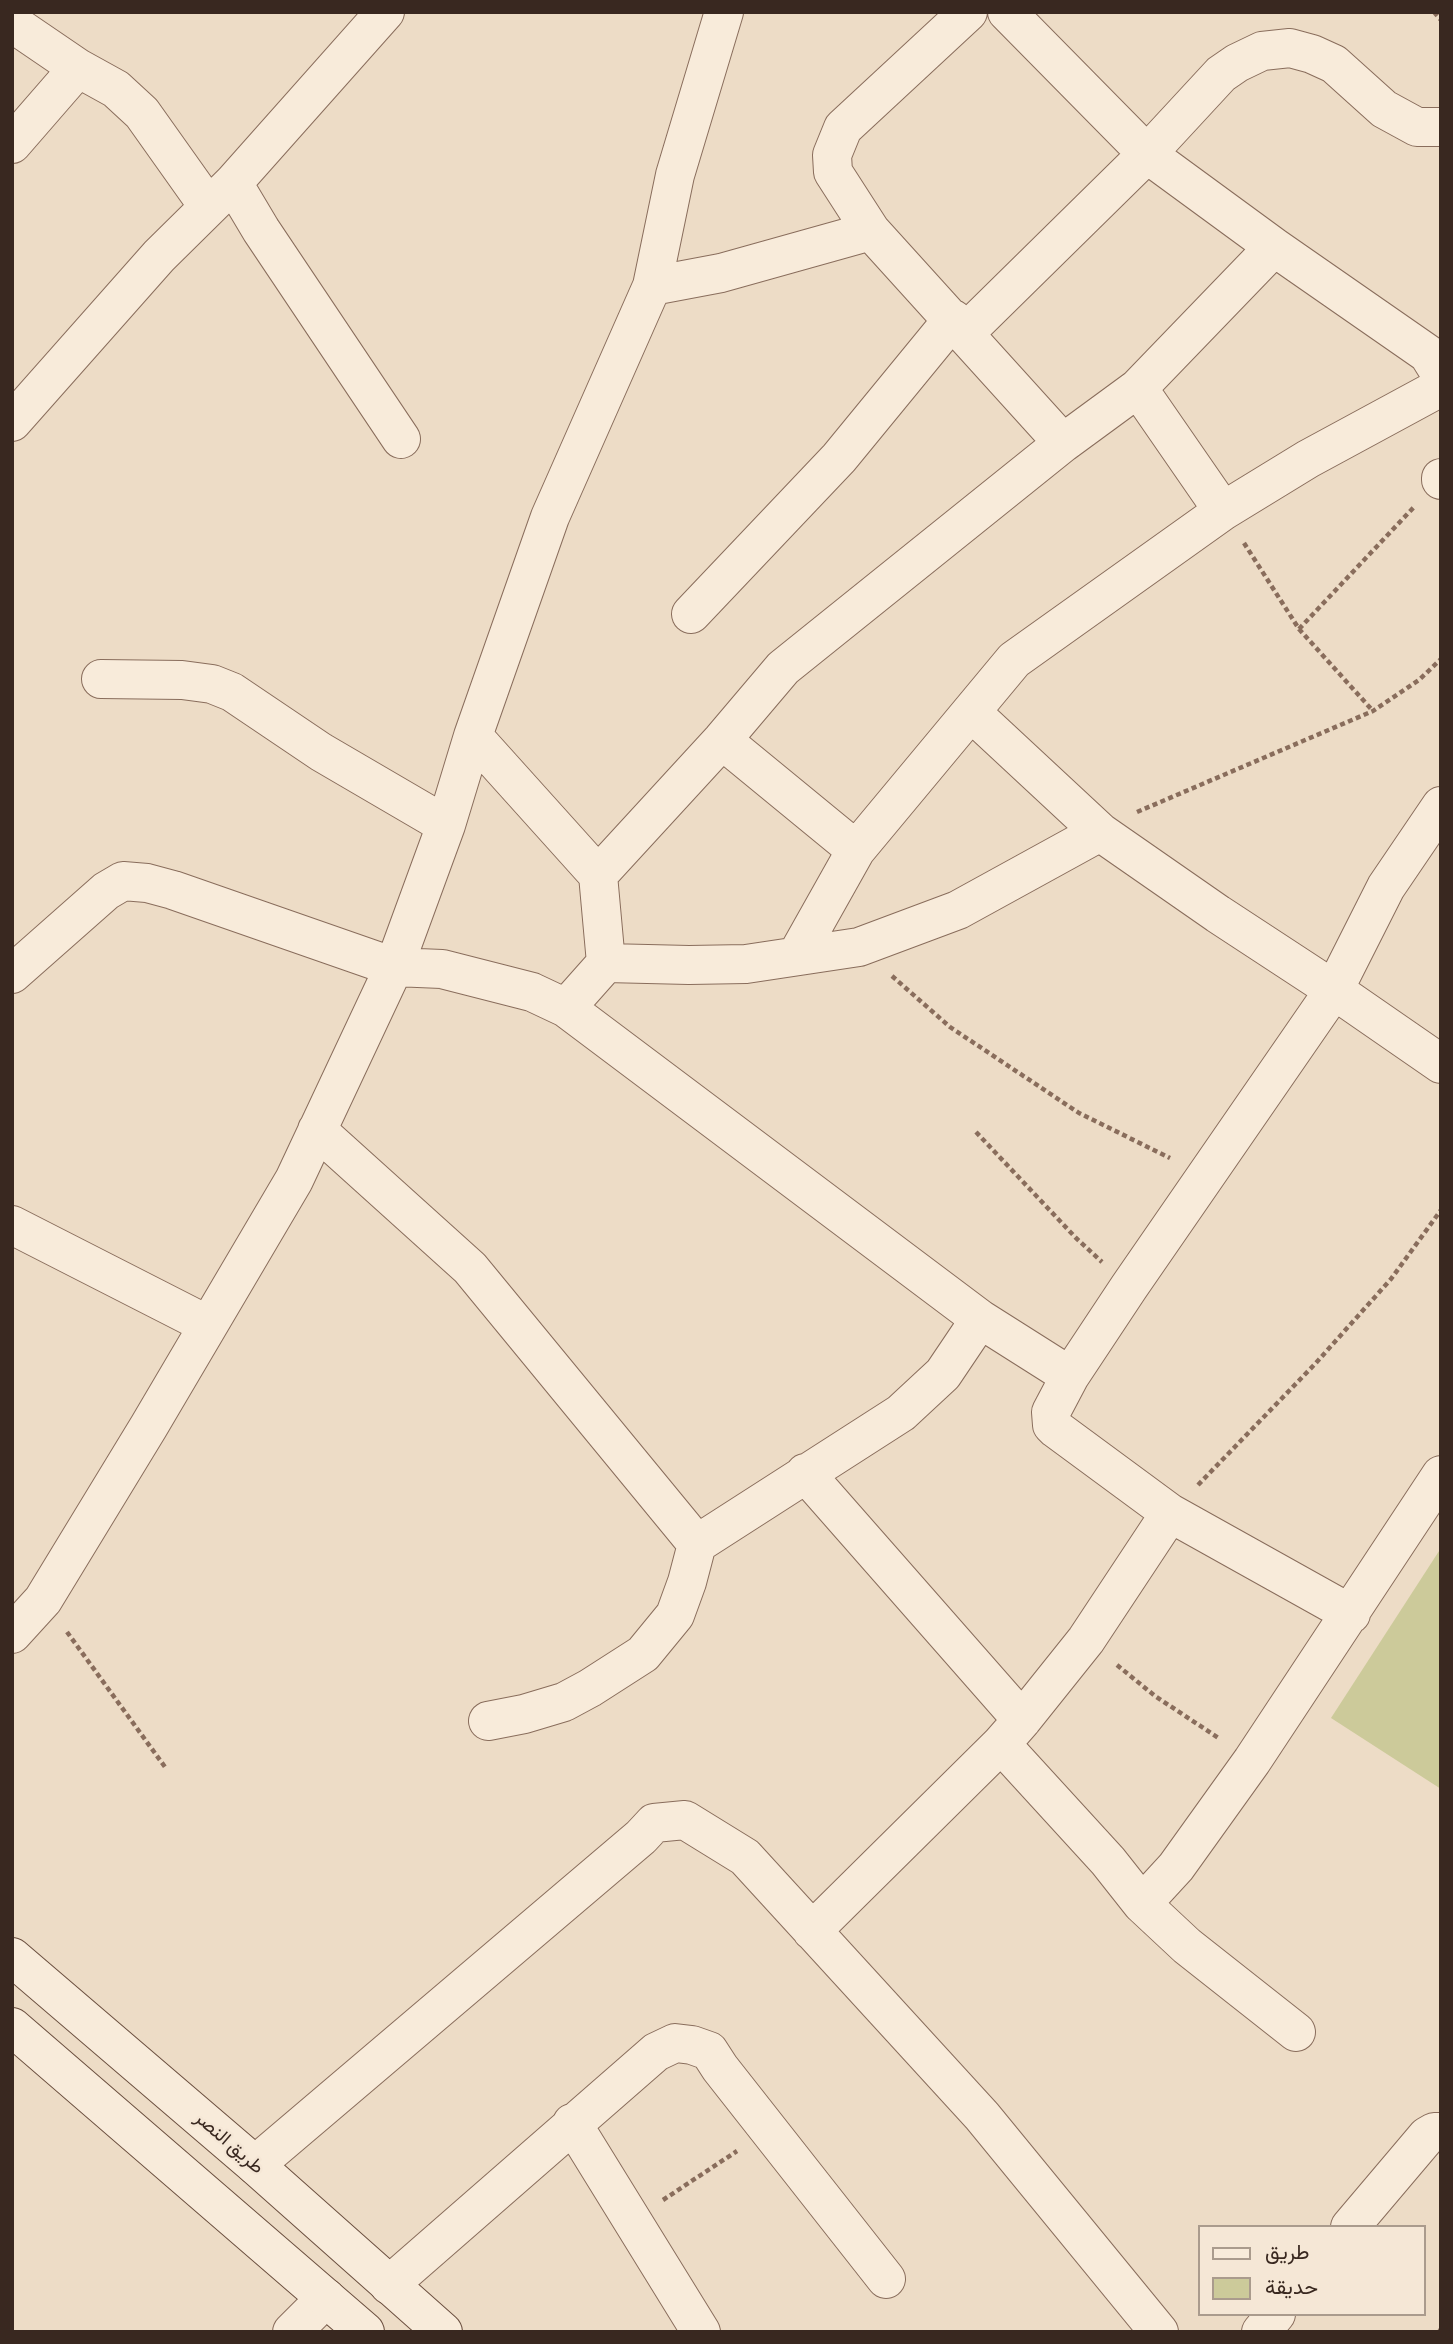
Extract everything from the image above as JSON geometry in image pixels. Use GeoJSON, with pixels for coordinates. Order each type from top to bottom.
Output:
{"type":"FeatureCollection","features":[{"type":"Feature","properties":{"kind":"street"},"geometry":{"type":"LineString","coordinates":[[12,422],[159,256],[220,194],[385,12]]}},
{"type":"Feature","properties":{"kind":"street"},"geometry":{"type":"LineString","coordinates":[[12,1634],[43,1600],[294,1180],[394,967],[446,825],[473,736],[550,517],[652,286],[676,176],[724,12]]}},
{"type":"Feature","properties":{"kind":"street"},"geometry":{"type":"LineString","coordinates":[[968,12],[843,128],[832,155],[833,172],[871,231],[1063,443]]}},
{"type":"Feature","properties":{"kind":"street"},"geometry":{"type":"LineString","coordinates":[[1007,12],[1147,154],[1274,247],[1428,354],[1441,375]]}},
{"type":"Feature","properties":{"kind":"street"},"geometry":{"type":"LineString","coordinates":[[12,23],[78,68],[116,89],[220,194],[261,230],[401,439]]}},
{"type":"Feature","properties":{"kind":"street"},"geometry":{"type":"LineString","coordinates":[[691,614],[959,326],[1147,154],[1221,74],[1237,63],[1262,51],[1290,48],[1312,54],[1334,64],[1384,109],[1417,127],[1441,127]]}},
{"type":"Feature","properties":{"kind":"street"},"geometry":{"type":"LineString","coordinates":[[12,144],[78,68]]}},
{"type":"Feature","properties":{"kind":"street"},"geometry":{"type":"LineString","coordinates":[[652,286],[721,273],[871,231]]}},
{"type":"Feature","properties":{"kind":"street"},"geometry":{"type":"LineString","coordinates":[[598,875],[722,740],[783,668],[1063,443],[1138,388],[1274,247]]}},
{"type":"Feature","properties":{"kind":"street"},"geometry":{"type":"LineString","coordinates":[[797,956],[856,850],[1014,660],[1223,511],[1308,459],[1441,387]]}},
{"type":"Feature","properties":{"kind":"street"},"geometry":{"type":"LineString","coordinates":[[1138,388],[1223,511]]}},
{"type":"Feature","properties":{"kind":"street"},"geometry":{"type":"LineString","coordinates":[[101,679],[181,680],[212,684],[232,692],[321,752],[446,825]]}},
{"type":"Feature","properties":{"kind":"street"},"geometry":{"type":"LineString","coordinates":[[971,712],[1100,832],[1441,1064]]}},
{"type":"Feature","properties":{"kind":"street"},"geometry":{"type":"LineString","coordinates":[[473,736],[598,875],[606,963],[566,1008]]}},
{"type":"Feature","properties":{"kind":"street"},"geometry":{"type":"LineString","coordinates":[[722,740],[856,850]]}},
{"type":"Feature","properties":{"kind":"street"},"geometry":{"type":"LineString","coordinates":[[1351,1614],[1170,1513],[1052,1424],[1052,1406],[1129,1287],[1334,990],[1386,887],[1441,806]]}},
{"type":"Feature","properties":{"kind":"street"},"geometry":{"type":"LineString","coordinates":[[606,963],[746,964],[859,947],[958,909],[1100,832]]}},
{"type":"Feature","properties":{"kind":"street"},"geometry":{"type":"LineString","coordinates":[[12,974],[106,891],[123,881],[147,883],[173,890],[394,967],[442,969],[531,992],[566,1008],[980,1318],[1070,1377]]}},
{"type":"Feature","properties":{"kind":"street"},"geometry":{"type":"LineString","coordinates":[[317,1130],[470,1268],[697,1544]]}},
{"type":"Feature","properties":{"kind":"street"},"geometry":{"type":"LineString","coordinates":[[12,1225],[208,1325]]}},
{"type":"Feature","properties":{"kind":"street"},"geometry":{"type":"LineString","coordinates":[[488,1721],[564,1702],[643,1654],[674,1615],[687,1582],[697,1544],[908,1407],[943,1374],[980,1318]]}},
{"type":"Feature","properties":{"kind":"street"},"geometry":{"type":"LineString","coordinates":[[805,1473],[1011,1732],[1142,1904],[1187,1946],[1296,2032]]}},
{"type":"Feature","properties":{"kind":"street"},"geometry":{"type":"LineString","coordinates":[[1142,1904],[1176,1867],[1252,1761],[1441,1475]]}},
{"type":"Feature","properties":{"kind":"street"},"geometry":{"type":"LineString","coordinates":[[812,1931],[1011,1732],[1086,1640],[1170,1513]]}},
{"type":"Feature","properties":{"kind":"street"},"geometry":{"type":"LineString","coordinates":[[255,2165],[654,1823],[685,1820],[745,1857],[982,2116],[1159,2332]]}},
{"type":"Feature","properties":{"kind":"street","name":"طريق النصر"},"geometry":{"type":"LineString","coordinates":[[12,1957],[255,2165],[443,2332]]}},
{"type":"Feature","properties":{"kind":"street"},"geometry":{"type":"LineString","coordinates":[[12,2027],[365,2332]]}},
{"type":"Feature","properties":{"kind":"street"},"geometry":{"type":"LineString","coordinates":[[388,2285],[656,2052],[675,2043],[709,2051],[886,2279]]}},
{"type":"Feature","properties":{"kind":"street"},"geometry":{"type":"LineString","coordinates":[[572,2123],[634,2219],[701,2332]]}},
{"type":"Feature","properties":{"kind":"street"},"geometry":{"type":"LineString","coordinates":[[1352,2225],[1427,2136],[1441,2132]]}},
{"type":"Feature","properties":{"kind":"street"},"geometry":{"type":"LineString","coordinates":[[292,2332],[326,2298]]}},
{"type":"Feature","properties":{"kind":"street"},"geometry":{"type":"LineString","coordinates":[[1261,2332],[1274,2316]]}},
{"type":"Feature","properties":{"kind":"path"},"geometry":{"type":"LineString","coordinates":[[1434,12],[1441,20]]}},
{"type":"Feature","properties":{"kind":"path"},"geometry":{"type":"LineString","coordinates":[[1299,629],[1440,479]]}},
{"type":"Feature","properties":{"kind":"path"},"geometry":{"type":"LineString","coordinates":[[1223,511],[1299,629],[1373,711]]}},
{"type":"Feature","properties":{"kind":"path"},"geometry":{"type":"LineString","coordinates":[[1100,832],[1137,812],[1373,711],[1419,680],[1441,659]]}},
{"type":"Feature","properties":{"kind":"path"},"geometry":{"type":"LineString","coordinates":[[859,947],[950,1027],[1079,1113],[1206,1176]]}},
{"type":"Feature","properties":{"kind":"path"},"geometry":{"type":"LineString","coordinates":[[976,1132],[1076,1238],[1129,1287]]}},
{"type":"Feature","properties":{"kind":"path"},"geometry":{"type":"LineString","coordinates":[[1170,1513],[1315,1364],[1391,1279],[1441,1209]]}},
{"type":"Feature","properties":{"kind":"path"},"geometry":{"type":"LineString","coordinates":[[43,1600],[165,1767]]}},
{"type":"Feature","properties":{"kind":"path"},"geometry":{"type":"LineString","coordinates":[[1086,1640],[1155,1696],[1252,1761]]}},
{"type":"Feature","properties":{"kind":"path"},"geometry":{"type":"LineString","coordinates":[[634,2219],[770,2130]]}},
{"type":"Feature","properties":{"kind":"green space"},"geometry":{"type":"Polygon","coordinates":[[[1441,1548],[1441,1789],[1331,1718],[1441,1548]]]}}]}
